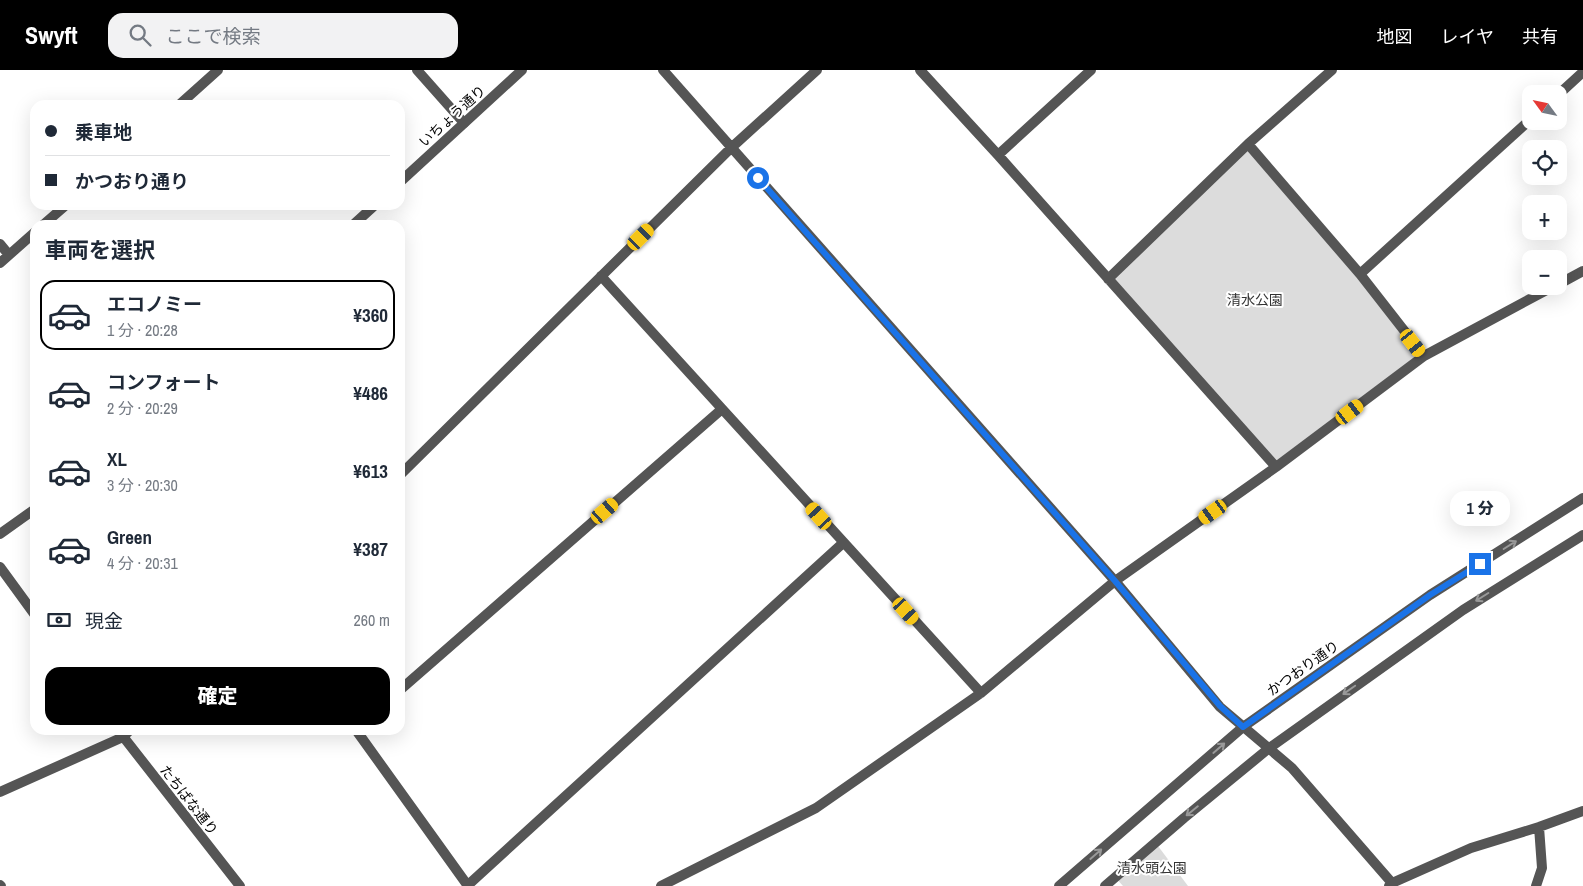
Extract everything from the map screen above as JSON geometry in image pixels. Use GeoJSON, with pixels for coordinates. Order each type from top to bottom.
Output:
{"type":"FeatureCollection","features":[{"type":"Feature","properties":{"kind":"street"},"geometry":{"type":"LineString","coordinates":[[185,100],[218,70]]}},
{"type":"Feature","properties":{"kind":"street"},"geometry":{"type":"LineString","coordinates":[[417,70],[464,123]]}},
{"type":"Feature","properties":{"kind":"street","name":"いちょう通り"},"geometry":{"type":"LineString","coordinates":[[405,177],[522,70]]}},
{"type":"Feature","properties":{"kind":"street"},"geometry":{"type":"LineString","coordinates":[[663,70],[1115,581],[1220,706],[1292,768],[1391,884],[1471,848],[1583,811]]}},
{"type":"Feature","properties":{"kind":"street"},"geometry":{"type":"LineString","coordinates":[[405,470],[731,148],[817,70]]}},
{"type":"Feature","properties":{"kind":"street"},"geometry":{"type":"LineString","coordinates":[[920,70],[1276,467]]}},
{"type":"Feature","properties":{"kind":"street"},"geometry":{"type":"LineString","coordinates":[[998,155],[1092,70]]}},
{"type":"Feature","properties":{"kind":"street"},"geometry":{"type":"LineString","coordinates":[[1108,279],[1248,144],[1332,70]]}},
{"type":"Feature","properties":{"kind":"street"},"geometry":{"type":"LineString","coordinates":[[1568,86],[1583,72]]}},
{"type":"Feature","properties":{"kind":"street"},"geometry":{"type":"LineString","coordinates":[[1360,274],[1522,127]]}},
{"type":"Feature","properties":{"kind":"street"},"geometry":{"type":"LineString","coordinates":[[1248,144],[1360,274],[1424,356]]}},
{"type":"Feature","properties":{"kind":"street"},"geometry":{"type":"LineString","coordinates":[[49,220],[60,210]]}},
{"type":"Feature","properties":{"kind":"street"},"geometry":{"type":"LineString","coordinates":[[358,220],[370,210]]}},
{"type":"Feature","properties":{"kind":"street"},"geometry":{"type":"LineString","coordinates":[[0,263],[30,236]]}},
{"type":"Feature","properties":{"kind":"street"},"geometry":{"type":"LineString","coordinates":[[0,244],[9,255]]}},
{"type":"Feature","properties":{"kind":"street"},"geometry":{"type":"LineString","coordinates":[[1567,280],[1583,271]]}},
{"type":"Feature","properties":{"kind":"street"},"geometry":{"type":"LineString","coordinates":[[601,276],[981,693]]}},
{"type":"Feature","properties":{"kind":"street"},"geometry":{"type":"LineString","coordinates":[[661,886],[816,808],[981,693],[1115,581],[1276,467],[1424,356],[1537,295]]}},
{"type":"Feature","properties":{"kind":"street"},"geometry":{"type":"LineString","coordinates":[[405,686],[722,409]]}},
{"type":"Feature","properties":{"kind":"street","name":"かつおり通り"},"geometry":{"type":"LineString","coordinates":[[1059,886],[1243,727],[1430,595],[1583,498]]}},
{"type":"Feature","properties":{"kind":"street"},"geometry":{"type":"LineString","coordinates":[[0,534],[30,512]]}},
{"type":"Feature","properties":{"kind":"street"},"geometry":{"type":"LineString","coordinates":[[1105,886],[1268,749],[1463,610],[1583,535]]}},
{"type":"Feature","properties":{"kind":"street"},"geometry":{"type":"LineString","coordinates":[[360,735],[468,886],[843,543]]}},
{"type":"Feature","properties":{"kind":"street"},"geometry":{"type":"LineString","coordinates":[[0,567],[30,608]]}},
{"type":"Feature","properties":{"kind":"street"},"geometry":{"type":"LineString","coordinates":[[0,792],[118,735]]}},
{"type":"Feature","properties":{"kind":"street","name":"たちばな通り"},"geometry":{"type":"LineString","coordinates":[[126,735],[240,886]]}},
{"type":"Feature","properties":{"kind":"street"},"geometry":{"type":"LineString","coordinates":[[1536,886],[1542,868],[1539,827]]}},
{"type":"Feature","properties":{"kind":"green space","name":"清水公園"},"geometry":{"type":"Polygon","coordinates":[[[1248,144],[1424,356],[1276,467],[1108,279],[1248,144]]]}},
{"type":"Feature","properties":{"kind":"green space","name":"清水頭公園"},"geometry":{"type":"Polygon","coordinates":[[[1155,842],[1188,886],[1123,886],[1115,877],[1155,842]]]}},
{"type":"Feature","properties":{"kind":"route"},"geometry":{"type":"LineString","coordinates":[[758,178],[1115,581],[1220,706],[1243,727],[1430,595],[1480,564]]}}]}
